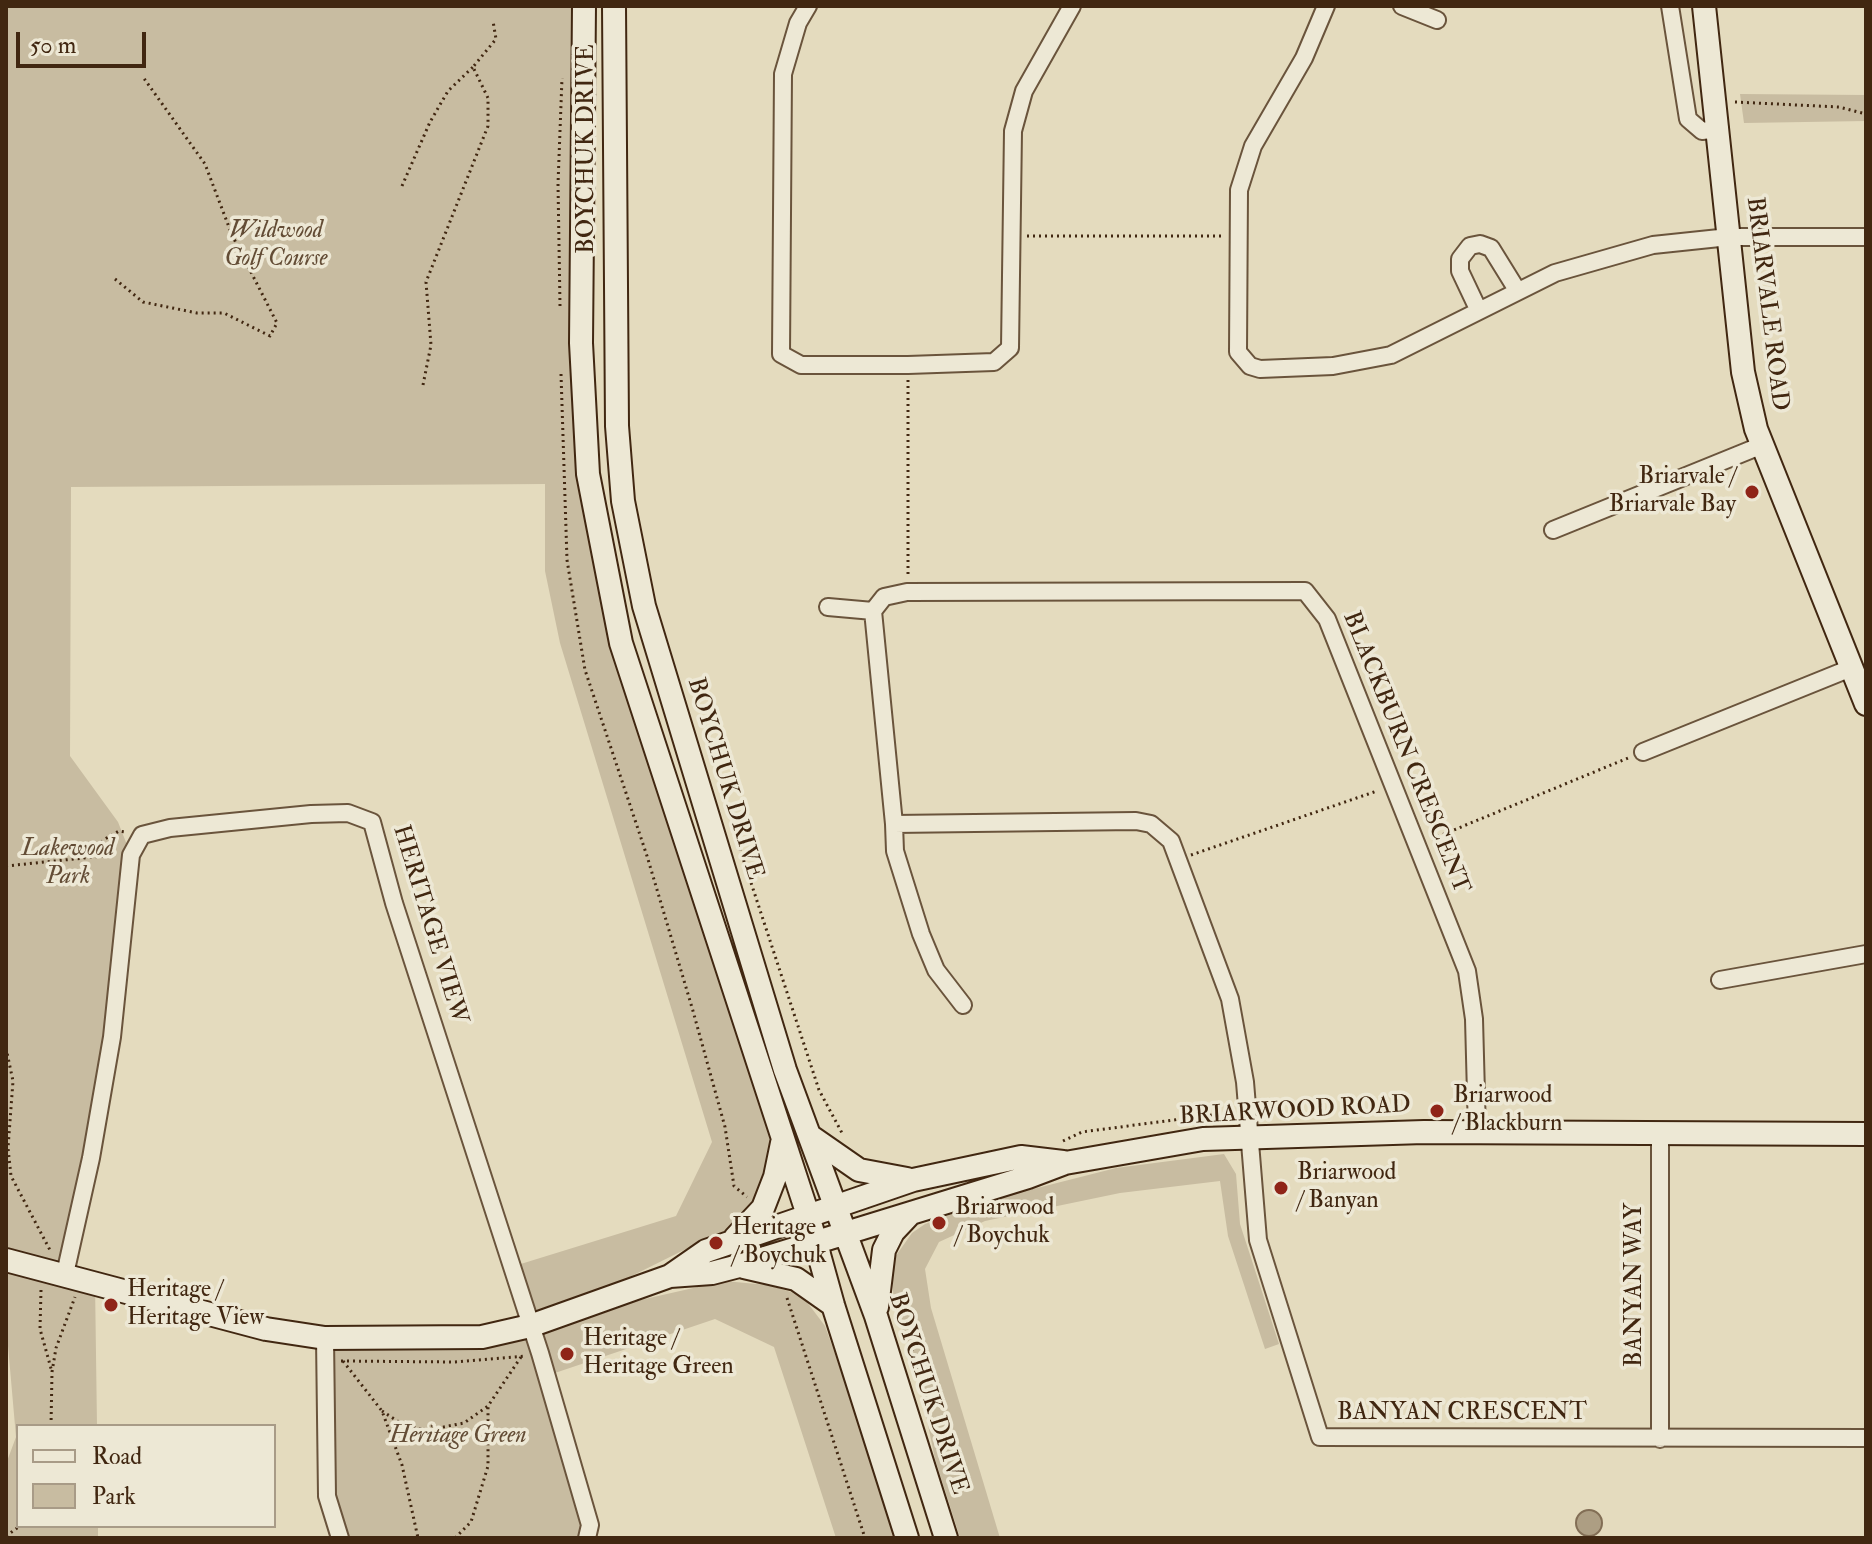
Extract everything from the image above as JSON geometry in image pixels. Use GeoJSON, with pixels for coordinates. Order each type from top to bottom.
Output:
{"type":"FeatureCollection","features":[{"type":"Feature","properties":{"kind":"main road","name":"BOYCHUK DRIVE"},"geometry":{"type":"LineString","coordinates":[[584,6],[581,343],[588,474],[621,643],[808,1215],[833,1305],[907,1538]]}},
{"type":"Feature","properties":{"kind":"main road","name":"BOYCHUK DRIVE"},"geometry":{"type":"LineString","coordinates":[[614,6],[617,426],[623,501],[654,639],[785,1070],[876,1316],[946,1538]]}},
{"type":"Feature","properties":{"kind":"main road","name":"BRIARVALE ROAD"},"geometry":{"type":"LineString","coordinates":[[1704,6],[1720,129],[1743,372],[1760,446],[1866,704]]}},
{"type":"Feature","properties":{"kind":"main road","name":"BRIARWOOD ROAD"},"geometry":{"type":"LineString","coordinates":[[670,1276],[712,1273],[739,1266],[1065,1163],[1203,1139],[1477,1132],[1866,1134]]}},
{"type":"Feature","properties":{"kind":"main road"},"geometry":{"type":"LineString","coordinates":[[810,1135],[859,1170],[913,1180]]}},
{"type":"Feature","properties":{"kind":"main road"},"geometry":{"type":"LineString","coordinates":[[6,1260],[266,1329],[325,1338],[482,1337],[530,1326],[670,1276],[706,1251],[728,1243],[763,1208],[775,1177],[782,1141]]}},
{"type":"Feature","properties":{"kind":"main road","name":"BRIARWOOD ROAD"},"geometry":{"type":"LineString","coordinates":[[728,1243],[913,1180],[1021,1157],[1065,1163]]}},
{"type":"Feature","properties":{"kind":"main road"},"geometry":{"type":"LineString","coordinates":[[876,1316],[884,1250],[893,1232],[912,1212]]}},
{"type":"Feature","properties":{"kind":"main road"},"geometry":{"type":"LineString","coordinates":[[739,1266],[796,1279],[833,1305]]}},
{"type":"Feature","properties":{"kind":"street"},"geometry":{"type":"LineString","coordinates":[[808,6],[798,23],[783,74],[781,354],[801,365],[982,364],[994,362],[1010,348],[1013,131],[1024,91],[1072,6]]}},
{"type":"Feature","properties":{"kind":"street"},"geometry":{"type":"LineString","coordinates":[[1326,6],[1304,58],[1244,167],[1238,236],[1238,352],[1242,360],[1260,369],[1333,366],[1391,355],[1517,290],[1608,255],[1653,245],[1729,237],[1866,237]]}},
{"type":"Feature","properties":{"kind":"street"},"geometry":{"type":"LineString","coordinates":[[1402,6],[1437,20]]}},
{"type":"Feature","properties":{"kind":"street"},"geometry":{"type":"LineString","coordinates":[[1670,6],[1688,119],[1702,131],[1720,129]]}},
{"type":"Feature","properties":{"kind":"street"},"geometry":{"type":"LineString","coordinates":[[1478,309],[1460,271],[1460,259],[1470,246],[1480,244],[1491,248],[1517,290]]}},
{"type":"Feature","properties":{"kind":"street"},"geometry":{"type":"LineString","coordinates":[[1553,530],[1760,446]]}},
{"type":"Feature","properties":{"kind":"street","name":"BLACKBURN CRESCENT"},"geometry":{"type":"LineString","coordinates":[[873,611],[884,597],[907,592],[1305,591],[1327,619],[1467,971],[1474,1019],[1477,1132]]}},
{"type":"Feature","properties":{"kind":"street"},"geometry":{"type":"LineString","coordinates":[[828,607],[873,611],[895,851],[921,934],[936,970],[963,1005]]}},
{"type":"Feature","properties":{"kind":"street"},"geometry":{"type":"LineString","coordinates":[[1643,752],[1851,668]]}},
{"type":"Feature","properties":{"kind":"street","name":"HERITAGE VIEW"},"geometry":{"type":"LineString","coordinates":[[64,1274],[91,1158],[112,1037],[131,855],[142,835],[197,825],[348,813],[372,822],[377,832],[394,903],[530,1326]]}},
{"type":"Feature","properties":{"kind":"street"},"geometry":{"type":"LineString","coordinates":[[894,824],[1136,821],[1151,824],[1162,831],[1179,859],[1230,999],[1245,1082],[1250,1137]]}},
{"type":"Feature","properties":{"kind":"street"},"geometry":{"type":"LineString","coordinates":[[1720,980],[1866,954]]}},
{"type":"Feature","properties":{"kind":"street","name":"BANYAN WAY"},"geometry":{"type":"LineString","coordinates":[[1660,1132],[1660,1439]]}},
{"type":"Feature","properties":{"kind":"street","name":"BANYAN CRESCENT"},"geometry":{"type":"LineString","coordinates":[[1250,1137],[1258,1240],[1320,1437],[1866,1438]]}},
{"type":"Feature","properties":{"kind":"street"},"geometry":{"type":"LineString","coordinates":[[530,1326],[590,1525],[587,1538]]}},
{"type":"Feature","properties":{"kind":"street"},"geometry":{"type":"LineString","coordinates":[[325,1338],[327,1496],[340,1538]]}},
{"type":"Feature","properties":{"kind":"path"},"geometry":{"type":"LineString","coordinates":[[402,186],[448,91],[496,39],[493,21]]}},
{"type":"Feature","properties":{"kind":"path"},"geometry":{"type":"LineString","coordinates":[[423,385],[431,345],[426,282],[488,126],[491,111],[473,67]]}},
{"type":"Feature","properties":{"kind":"path"},"geometry":{"type":"LineString","coordinates":[[115,279],[143,302],[197,313],[224,313],[270,336],[277,323],[232,235],[205,164],[143,77]]}},
{"type":"Feature","properties":{"kind":"path"},"geometry":{"type":"LineString","coordinates":[[1731,102],[1839,107],[1866,114]]}},
{"type":"Feature","properties":{"kind":"path"},"geometry":{"type":"LineString","coordinates":[[1025,236],[1221,236]]}},
{"type":"Feature","properties":{"kind":"path"},"geometry":{"type":"LineString","coordinates":[[907,592],[908,379]]}},
{"type":"Feature","properties":{"kind":"path"},"geometry":{"type":"LineString","coordinates":[[1430,839],[1610,766]]}},
{"type":"Feature","properties":{"kind":"path"},"geometry":{"type":"LineString","coordinates":[[1189,856],[1378,791]]}},
{"type":"Feature","properties":{"kind":"path"},"geometry":{"type":"LineString","coordinates":[[83,858],[119,831]]}},
{"type":"Feature","properties":{"kind":"path"},"geometry":{"type":"LineString","coordinates":[[737,838],[819,1090],[835,1126]]}},
{"type":"Feature","properties":{"kind":"path"},"geometry":{"type":"LineString","coordinates":[[6,866],[115,855]]}},
{"type":"Feature","properties":{"kind":"path"},"geometry":{"type":"LineString","coordinates":[[6,1048],[13,1081],[8,1148],[11,1176],[64,1274],[61,1329],[52,1372],[51,1424]]}},
{"type":"Feature","properties":{"kind":"path"},"geometry":{"type":"LineString","coordinates":[[52,1372],[40,1329],[39,1297],[64,1274]]}},
{"type":"Feature","properties":{"kind":"path"},"geometry":{"type":"LineString","coordinates":[[784,1288],[865,1538]]}},
{"type":"Feature","properties":{"kind":"path"},"geometry":{"type":"LineString","coordinates":[[898,1293],[930,1418]]}},
{"type":"Feature","properties":{"kind":"path"},"geometry":{"type":"LineString","coordinates":[[382,1411],[405,1426],[428,1430],[464,1423],[488,1406],[521,1357],[455,1362],[343,1361],[382,1411],[402,1465],[418,1538]]}},
{"type":"Feature","properties":{"kind":"path"},"geometry":{"type":"LineString","coordinates":[[455,1538],[471,1522],[488,1466],[488,1406]]}},
{"type":"Feature","properties":{"kind":"green space"},"geometry":{"type":"Polygon","coordinates":[[[6,6],[587,6],[588,474],[621,643],[782,1141],[749,1226],[694,1245],[535,1324],[724,1281],[768,1285],[791,1292],[807,1302],[825,1326],[901,1538],[836,1538],[774,1347],[715,1319],[546,1376],[587,1538],[340,1538],[327,1496],[327,1340],[530,1326],[511,1267],[676,1216],[712,1142],[560,643],[545,571],[545,484],[71,487],[70,756],[118,822],[131,855],[122,950],[65,1273],[95,1283],[97,1424],[16,1424],[16,1437],[6,1323],[6,6]]]}},
{"type":"Feature","properties":{"kind":"green space"},"geometry":{"type":"Polygon","coordinates":[[[1740,94],[1866,95],[1866,121],[1744,123],[1740,94]]]}},
{"type":"Feature","properties":{"kind":"green space"},"geometry":{"type":"Polygon","coordinates":[[[1224,1154],[1236,1174],[1240,1224],[1279,1344],[1265,1349],[1228,1236],[1220,1181],[1120,1193],[985,1221],[939,1242],[925,1269],[931,1308],[1000,1538],[960,1538],[935,1459],[923,1401],[894,1300],[891,1272],[895,1257],[912,1233],[925,1224],[990,1200],[1116,1168],[1224,1154]]]}},
{"type":"Feature","properties":{"kind":"green space"},"geometry":{"type":"Polygon","coordinates":[[[16,1437],[16,1528],[98,1528],[98,1538],[6,1538],[6,1464],[16,1437]]]}},
{"type":"Feature","properties":{"kind":"shaded area"},"geometry":{"type":"Polygon","coordinates":[[[1589,1510],[1598,1514],[1602,1523],[1598,1532],[1589,1536],[1580,1532],[1576,1523],[1580,1514],[1589,1510]]]}},
{"type":"Feature","properties":{"kind":"place","name":"Briarvale / Briarvale Bay"},"geometry":{"type":"Point","coordinates":[1752,492]}},
{"type":"Feature","properties":{"kind":"place","name":"Briarwood / Blackburn"},"geometry":{"type":"Point","coordinates":[1437,1111]}},
{"type":"Feature","properties":{"kind":"place","name":"Briarwood / Banyan"},"geometry":{"type":"Point","coordinates":[1281,1188]}},
{"type":"Feature","properties":{"kind":"place","name":"Briarwood / Boychuk"},"geometry":{"type":"Point","coordinates":[939,1223]}},
{"type":"Feature","properties":{"kind":"place","name":"Heritage / Boychuk"},"geometry":{"type":"Point","coordinates":[716,1243]}},
{"type":"Feature","properties":{"kind":"place","name":"Heritage / Heritage View"},"geometry":{"type":"Point","coordinates":[111,1305]}},
{"type":"Feature","properties":{"kind":"place","name":"Heritage / Heritage Green"},"geometry":{"type":"Point","coordinates":[567,1354]}},
{"type":"Feature","properties":{"kind":"park label","name":"Wildwood Golf Course"},"geometry":{"type":"Point","coordinates":[276,246]}},
{"type":"Feature","properties":{"kind":"park label","name":"Lakewood Park"},"geometry":{"type":"Point","coordinates":[68,864]}},
{"type":"Feature","properties":{"kind":"park label","name":"Heritage Green"},"geometry":{"type":"Point","coordinates":[458,1437]}}]}
